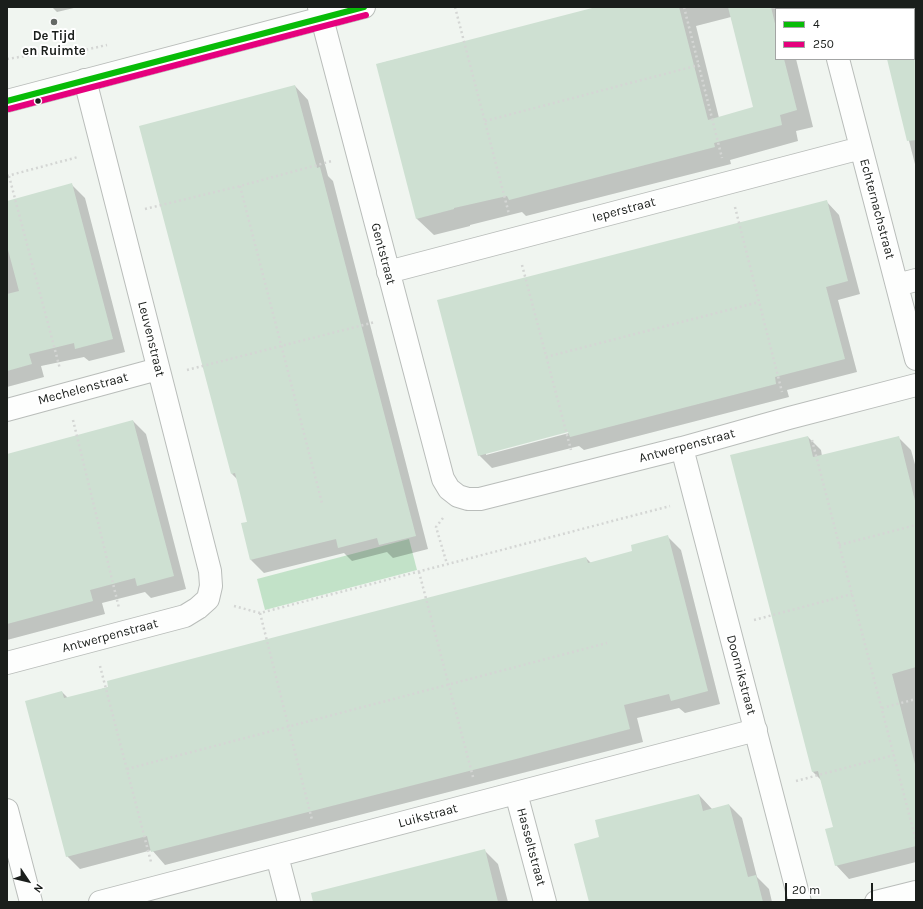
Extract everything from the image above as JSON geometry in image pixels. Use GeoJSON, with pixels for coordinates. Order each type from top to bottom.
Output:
{"type":"FeatureCollection","features":[{"type":"Feature","properties":{"kind":"street"},"geometry":{"type":"LineString","coordinates":[[7,101],[320,13],[364,7]]}},
{"type":"Feature","properties":{"kind":"street","name":"Gentstraat"},"geometry":{"type":"LineString","coordinates":[[320,13],[443,479],[449,489],[458,496]]}},
{"type":"Feature","properties":{"kind":"street","name":"Echternachstraat"},"geometry":{"type":"LineString","coordinates":[[838,60],[861,148],[906,283],[916,359]]}},
{"type":"Feature","properties":{"kind":"street","name":"Leuvenstraat"},"geometry":{"type":"LineString","coordinates":[[85,80],[210,571],[211,586],[208,599]]}},
{"type":"Feature","properties":{"kind":"street","name":"Ieperstraat"},"geometry":{"type":"LineString","coordinates":[[388,272],[861,148]]}},
{"type":"Feature","properties":{"kind":"street","name":"Mechelenstraat"},"geometry":{"type":"LineString","coordinates":[[7,410],[159,373]]}},
{"type":"Feature","properties":{"kind":"street","name":"Antwerpenstraat"},"geometry":{"type":"LineString","coordinates":[[458,496],[468,499],[480,499],[682,448],[797,416],[916,386]]}},
{"type":"Feature","properties":{"kind":"street","name":"Doornikstraat"},"geometry":{"type":"LineString","coordinates":[[682,448],[800,902]]}},
{"type":"Feature","properties":{"kind":"street","name":"Antwerpenstraat"},"geometry":{"type":"LineString","coordinates":[[7,663],[185,616],[198,608],[208,599]]}},
{"type":"Feature","properties":{"kind":"street","name":"Luikstraat"},"geometry":{"type":"LineString","coordinates":[[100,902],[756,730]]}},
{"type":"Feature","properties":{"kind":"street","name":"Hasseltstraat"},"geometry":{"type":"LineString","coordinates":[[516,793],[545,902]]}},
{"type":"Feature","properties":{"kind":"street"},"geometry":{"type":"LineString","coordinates":[[7,810],[31,902]]}},
{"type":"Feature","properties":{"kind":"street"},"geometry":{"type":"LineString","coordinates":[[277,856],[289,902]]}},
{"type":"Feature","properties":{"kind":"street"},"geometry":{"type":"LineString","coordinates":[[876,902],[916,892]]}},
{"type":"Feature","properties":{"kind":"path"},"geometry":{"type":"LineString","coordinates":[[684,7],[759,302],[839,545],[916,841]]}},
{"type":"Feature","properties":{"kind":"path"},"geometry":{"type":"LineString","coordinates":[[485,121],[699,66]]}},
{"type":"Feature","properties":{"kind":"path"},"geometry":{"type":"LineString","coordinates":[[7,176],[103,151]]}},
{"type":"Feature","properties":{"kind":"path"},"geometry":{"type":"LineString","coordinates":[[119,214],[240,186],[357,154]]}},
{"type":"Feature","properties":{"kind":"path"},"geometry":{"type":"LineString","coordinates":[[240,186],[322,503]]}},
{"type":"Feature","properties":{"kind":"path"},"geometry":{"type":"LineString","coordinates":[[546,358],[759,302]]}},
{"type":"Feature","properties":{"kind":"path"},"geometry":{"type":"LineString","coordinates":[[159,373],[281,347],[399,316]]}},
{"type":"Feature","properties":{"kind":"path"},"geometry":{"type":"LineString","coordinates":[[447,564],[436,527],[458,496]]}},
{"type":"Feature","properties":{"kind":"path"},"geometry":{"type":"LineString","coordinates":[[208,599],[260,613],[696,499]]}},
{"type":"Feature","properties":{"kind":"path"},"geometry":{"type":"LineString","coordinates":[[839,545],[916,525]]}},
{"type":"Feature","properties":{"kind":"path"},"geometry":{"type":"LineString","coordinates":[[419,572],[480,803]]}},
{"type":"Feature","properties":{"kind":"path"},"geometry":{"type":"LineString","coordinates":[[729,626],[852,594]]}},
{"type":"Feature","properties":{"kind":"path"},"geometry":{"type":"LineString","coordinates":[[260,613],[318,845]]}},
{"type":"Feature","properties":{"kind":"path"},"geometry":{"type":"LineString","coordinates":[[93,640],[157,887]]}},
{"type":"Feature","properties":{"kind":"path"},"geometry":{"type":"LineString","coordinates":[[127,769],[608,643]]}},
{"type":"Feature","properties":{"kind":"path"},"geometry":{"type":"LineString","coordinates":[[882,708],[916,699]]}},
{"type":"Feature","properties":{"kind":"path"},"geometry":{"type":"LineString","coordinates":[[771,788],[894,755]]}},
{"type":"Feature","properties":{"kind":"green space"},"geometry":{"type":"Polygon","coordinates":[[[409,539],[417,570],[265,610],[257,579],[409,539]]]}},
{"type":"Feature","properties":{"kind":"building"},"geometry":{"type":"Polygon","coordinates":[[[596,7],[679,7],[708,120],[753,107],[728,7],[771,7],[775,24],[775,60],[784,60],[797,110],[780,115],[782,125],[714,143],[715,147],[509,200],[507,196],[454,208],[416,219],[376,64],[596,7]]]}},
{"type":"Feature","properties":{"kind":"building"},"geometry":{"type":"Polygon","coordinates":[[[916,59],[916,140],[907,141],[887,60],[916,59]]]}},
{"type":"Feature","properties":{"kind":"building"},"geometry":{"type":"Polygon","coordinates":[[[295,85],[317,168],[320,167],[416,536],[379,545],[377,538],[338,548],[336,539],[250,560],[241,523],[247,522],[235,473],[231,474],[139,126],[295,85]]]}},
{"type":"Feature","properties":{"kind":"building"},"geometry":{"type":"Polygon","coordinates":[[[72,183],[113,339],[75,349],[74,343],[29,354],[32,364],[7,371],[7,294],[19,291],[7,246],[7,201],[72,183]]]}},
{"type":"Feature","properties":{"kind":"building"},"geometry":{"type":"Polygon","coordinates":[[[827,200],[848,281],[826,287],[845,359],[775,377],[776,384],[570,437],[568,432],[478,456],[437,300],[827,200]]]}},
{"type":"Feature","properties":{"kind":"building"},"geometry":{"type":"Polygon","coordinates":[[[133,420],[174,576],[137,586],[135,578],[90,590],[93,601],[7,624],[7,454],[133,420]]]}},
{"type":"Feature","properties":{"kind":"building"},"geometry":{"type":"Polygon","coordinates":[[[808,436],[813,457],[899,436],[916,505],[916,667],[892,674],[916,768],[916,846],[835,866],[825,829],[833,827],[818,771],[812,772],[730,455],[808,436]]]}},
{"type":"Feature","properties":{"kind":"building"},"geometry":{"type":"Polygon","coordinates":[[[668,535],[708,691],[671,701],[669,694],[624,705],[630,729],[516,759],[151,852],[147,836],[66,857],[25,701],[62,691],[64,698],[108,687],[107,681],[279,636],[586,557],[588,563],[632,551],[631,545],[668,535]]]}},
{"type":"Feature","properties":{"kind":"building"},"geometry":{"type":"Polygon","coordinates":[[[699,794],[703,811],[729,804],[748,877],[756,875],[763,902],[589,902],[574,844],[599,837],[595,820],[699,794]]]}},
{"type":"Feature","properties":{"kind":"building"},"geometry":{"type":"Polygon","coordinates":[[[485,849],[498,902],[313,902],[311,893],[485,849]]]}},
{"type":"Feature","properties":{"kind":"transit line","name":"4"},"geometry":{"type":"LineString","coordinates":[[7,101],[364,7]]}},
{"type":"Feature","properties":{"kind":"transit line","name":"250"},"geometry":{"type":"LineString","coordinates":[[9,109],[366,15]]}},
{"type":"Feature","properties":{"kind":"place","name":"De Tijd en Ruimte"},"geometry":{"type":"Point","coordinates":[54,22]}}]}
